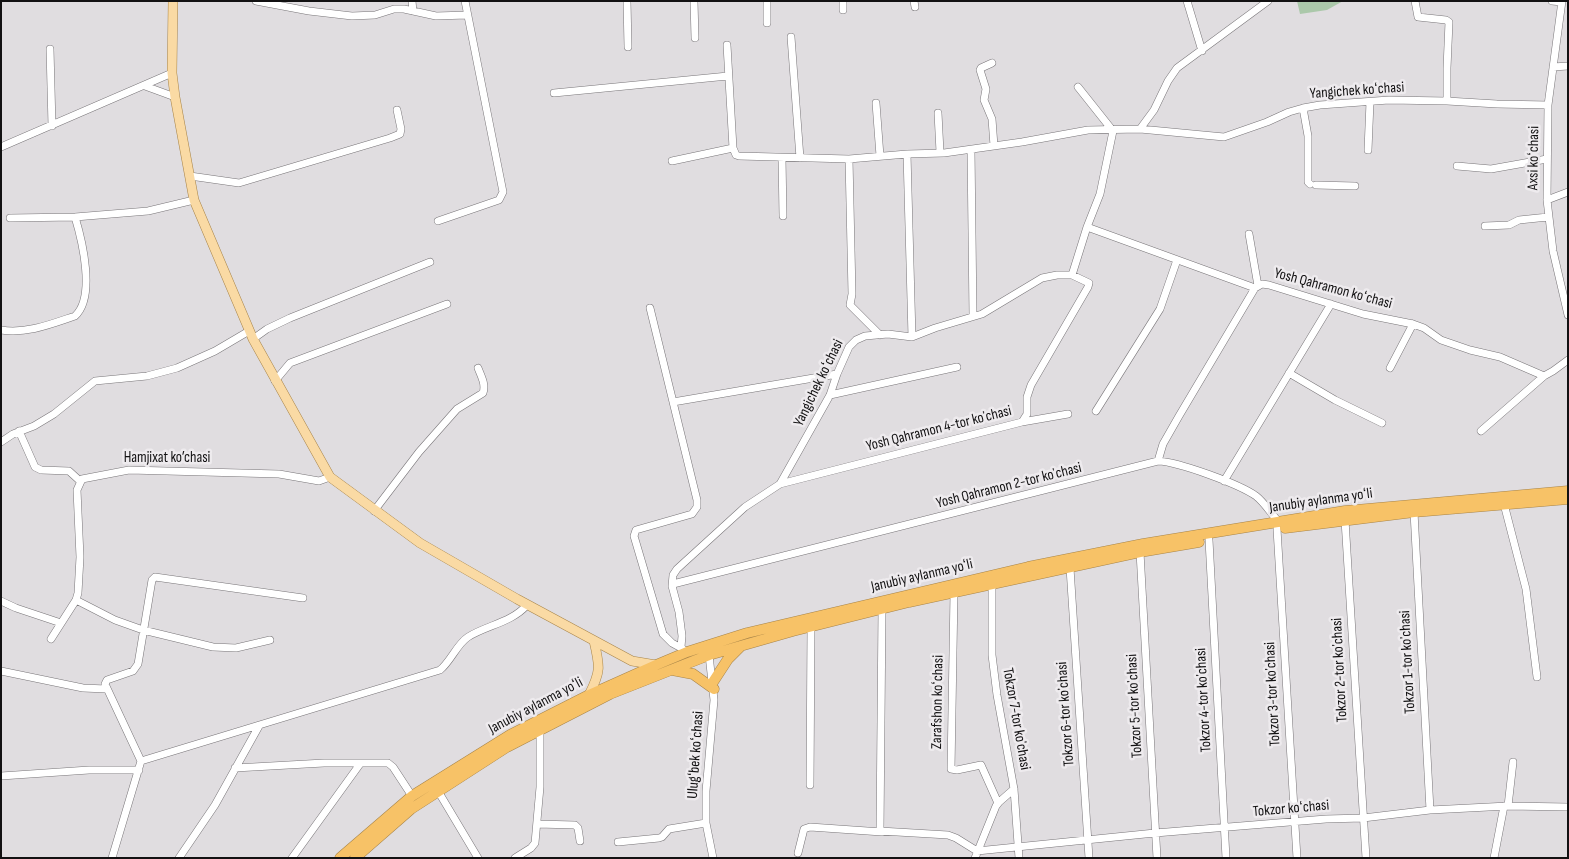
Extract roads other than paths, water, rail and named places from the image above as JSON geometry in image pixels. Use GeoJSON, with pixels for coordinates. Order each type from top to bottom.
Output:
{"type":"FeatureCollection","features":[{"type":"Feature","properties":{"kind":"highway","name":"Janubiy aylanma yoʻli"},"geometry":{"type":"LineString","coordinates":[[354,858],[412,809],[508,747],[610,694],[709,655],[742,645],[954,593],[1140,552],[1209,540],[1345,511],[1568,491]]}},
{"type":"Feature","properties":{"kind":"highway","name":"Janubiy aylanma yoʻli"},"geometry":{"type":"LineString","coordinates":[[340,858],[412,796],[510,735],[589,694],[656,665],[684,650],[747,633],[1028,567],[1143,544],[1278,525],[1568,499]]}},
{"type":"Feature","properties":{"kind":"highway"},"geometry":{"type":"LineString","coordinates":[[671,670],[693,674],[714,686],[728,659],[742,645]]}},
{"type":"Feature","properties":{"kind":"main road"},"geometry":{"type":"LineString","coordinates":[[173,1],[172,74],[194,200],[251,335],[330,477],[420,543],[527,605],[632,661],[656,665]]}},
{"type":"Feature","properties":{"kind":"main road"},"geometry":{"type":"LineString","coordinates":[[589,694],[596,680],[600,665],[594,641]]}},
{"type":"Feature","properties":{"kind":"street"},"geometry":{"type":"LineString","coordinates":[[256,1],[309,11],[352,16],[374,15],[394,9],[436,16],[467,15]]}},
{"type":"Feature","properties":{"kind":"street"},"geometry":{"type":"LineString","coordinates":[[412,1],[413,12]]}},
{"type":"Feature","properties":{"kind":"street"},"geometry":{"type":"LineString","coordinates":[[438,221],[498,200],[503,192],[465,1]]}},
{"type":"Feature","properties":{"kind":"street"},"geometry":{"type":"LineString","coordinates":[[627,1],[628,47]]}},
{"type":"Feature","properties":{"kind":"street"},"geometry":{"type":"LineString","coordinates":[[694,1],[694,38]]}},
{"type":"Feature","properties":{"kind":"street"},"geometry":{"type":"LineString","coordinates":[[767,1],[767,23]]}},
{"type":"Feature","properties":{"kind":"street"},"geometry":{"type":"LineString","coordinates":[[843,1],[843,10]]}},
{"type":"Feature","properties":{"kind":"street"},"geometry":{"type":"LineString","coordinates":[[1187,1],[1202,51]]}},
{"type":"Feature","properties":{"kind":"street"},"geometry":{"type":"LineString","coordinates":[[1140,129],[1154,110],[1168,81],[1177,68],[1268,1]]}},
{"type":"Feature","properties":{"kind":"street"},"geometry":{"type":"LineString","coordinates":[[1415,1],[1418,17],[1449,22],[1447,101]]}},
{"type":"Feature","properties":{"kind":"street"},"geometry":{"type":"LineString","coordinates":[[1552,1],[1562,2]]}},
{"type":"Feature","properties":{"kind":"street","name":"Axsi koʻchasi"},"geometry":{"type":"LineString","coordinates":[[1562,2],[1548,105],[1547,200],[1553,251],[1568,315]]}},
{"type":"Feature","properties":{"kind":"street"},"geometry":{"type":"LineString","coordinates":[[791,37],[800,158]]}},
{"type":"Feature","properties":{"kind":"street"},"geometry":{"type":"LineString","coordinates":[[672,161],[733,148],[727,45]]}},
{"type":"Feature","properties":{"kind":"street"},"geometry":{"type":"LineString","coordinates":[[50,49],[52,126]]}},
{"type":"Feature","properties":{"kind":"street"},"geometry":{"type":"LineString","coordinates":[[992,64],[980,70],[986,89],[984,100],[992,119],[994,146]]}},
{"type":"Feature","properties":{"kind":"street"},"geometry":{"type":"LineString","coordinates":[[1553,67],[1568,66]]}},
{"type":"Feature","properties":{"kind":"street"},"geometry":{"type":"LineString","coordinates":[[1,147],[172,74]]}},
{"type":"Feature","properties":{"kind":"street"},"geometry":{"type":"LineString","coordinates":[[554,93],[728,76]]}},
{"type":"Feature","properties":{"kind":"street"},"geometry":{"type":"LineString","coordinates":[[144,86],[175,97]]}},
{"type":"Feature","properties":{"kind":"street"},"geometry":{"type":"LineString","coordinates":[[907,154],[912,338],[935,328],[982,314],[1042,278],[1057,274],[1072,275],[1087,227],[1100,194],[1113,131],[1078,87]]}},
{"type":"Feature","properties":{"kind":"street","name":"Yangichek koʻchasi"},"geometry":{"type":"LineString","coordinates":[[733,148],[736,155],[739,156],[849,159],[971,150],[1088,130],[1140,129],[1224,137],[1303,108],[1389,100],[1548,105]]}},
{"type":"Feature","properties":{"kind":"street"},"geometry":{"type":"LineString","coordinates":[[1368,150],[1370,102]]}},
{"type":"Feature","properties":{"kind":"street"},"geometry":{"type":"LineString","coordinates":[[876,103],[880,156]]}},
{"type":"Feature","properties":{"kind":"street"},"geometry":{"type":"LineString","coordinates":[[1303,108],[1308,136],[1308,182],[1313,185],[1355,186]]}},
{"type":"Feature","properties":{"kind":"street"},"geometry":{"type":"LineString","coordinates":[[190,176],[239,183],[390,138],[400,134],[401,129],[397,110]]}},
{"type":"Feature","properties":{"kind":"street"},"geometry":{"type":"LineString","coordinates":[[938,112],[940,152]]}},
{"type":"Feature","properties":{"kind":"street"},"geometry":{"type":"LineString","coordinates":[[971,150],[973,316]]}},
{"type":"Feature","properties":{"kind":"street"},"geometry":{"type":"LineString","coordinates":[[782,158],[783,216]]}},
{"type":"Feature","properties":{"kind":"street"},"geometry":{"type":"LineString","coordinates":[[849,159],[852,294],[850,306],[880,335]]}},
{"type":"Feature","properties":{"kind":"street"},"geometry":{"type":"LineString","coordinates":[[1457,166],[1491,169],[1547,159]]}},
{"type":"Feature","properties":{"kind":"street"},"geometry":{"type":"LineString","coordinates":[[1547,200],[1568,192]]}},
{"type":"Feature","properties":{"kind":"street"},"geometry":{"type":"LineString","coordinates":[[10,218],[75,217],[148,212],[194,200]]}},
{"type":"Feature","properties":{"kind":"street"},"geometry":{"type":"LineString","coordinates":[[1,330],[25,331],[75,316],[79,312],[82,307],[86,281],[82,242],[75,217]]}},
{"type":"Feature","properties":{"kind":"street"},"geometry":{"type":"LineString","coordinates":[[1485,226],[1509,225],[1519,220],[1548,217]]}},
{"type":"Feature","properties":{"kind":"street","name":"Yosh Qahramon koʻchasi"},"geometry":{"type":"LineString","coordinates":[[1087,227],[1257,287],[1262,284],[1269,285],[1363,314],[1413,324],[1424,328],[1441,340],[1470,350],[1500,357],[1544,376]]}},
{"type":"Feature","properties":{"kind":"street"},"geometry":{"type":"LineString","coordinates":[[1250,234],[1257,287],[1163,444],[1158,461],[1182,466],[1224,481],[1255,496],[1278,525]]}},
{"type":"Feature","properties":{"kind":"street"},"geometry":{"type":"LineString","coordinates":[[1096,411],[1160,308],[1177,260]]}},
{"type":"Feature","properties":{"kind":"street"},"geometry":{"type":"LineString","coordinates":[[1,442],[54,414],[95,381],[147,376],[177,368],[290,318],[430,262]]}},
{"type":"Feature","properties":{"kind":"street","name":"Yosh Qahramon 4-tor koʼchasi"},"geometry":{"type":"LineString","coordinates":[[780,484],[1022,422],[1027,414],[1026,397],[1031,385],[1088,287],[1087,281],[1072,275]]}},
{"type":"Feature","properties":{"kind":"street"},"geometry":{"type":"LineString","coordinates":[[275,381],[290,364],[447,304]]}},
{"type":"Feature","properties":{"kind":"street"},"geometry":{"type":"LineString","coordinates":[[1224,481],[1331,304]]}},
{"type":"Feature","properties":{"kind":"street"},"geometry":{"type":"LineString","coordinates":[[650,308],[697,500],[697,507],[692,514],[636,530],[634,536],[663,634],[672,643],[684,650]]}},
{"type":"Feature","properties":{"kind":"street"},"geometry":{"type":"LineString","coordinates":[[1390,368],[1413,324]]}},
{"type":"Feature","properties":{"kind":"street","name":"Yangichek koʻchasi"},"geometry":{"type":"LineString","coordinates":[[780,484],[830,395],[836,374],[852,343],[865,336],[888,334],[912,338]]}},
{"type":"Feature","properties":{"kind":"street"},"geometry":{"type":"LineString","coordinates":[[1480,431],[1544,376],[1568,360]]}},
{"type":"Feature","properties":{"kind":"street"},"geometry":{"type":"LineString","coordinates":[[830,395],[957,367]]}},
{"type":"Feature","properties":{"kind":"street"},"geometry":{"type":"LineString","coordinates":[[374,511],[419,452],[457,409],[483,393],[483,382],[478,368]]}},
{"type":"Feature","properties":{"kind":"street"},"geometry":{"type":"LineString","coordinates":[[1289,373],[1335,400],[1382,423]]}},
{"type":"Feature","properties":{"kind":"street"},"geometry":{"type":"LineString","coordinates":[[673,402],[836,374]]}},
{"type":"Feature","properties":{"kind":"street"},"geometry":{"type":"LineString","coordinates":[[1022,422],[1068,414]]}},
{"type":"Feature","properties":{"kind":"street"},"geometry":{"type":"LineString","coordinates":[[19,431],[35,468],[69,472],[80,481],[77,490],[80,557],[78,593],[76,600],[50,639]]}},
{"type":"Feature","properties":{"kind":"street","name":"Yosh Qahramon 2-tor koʼchasi"},"geometry":{"type":"LineString","coordinates":[[673,584],[1158,461]]}},
{"type":"Feature","properties":{"kind":"street","name":"Hamjixat ko’chasi"},"geometry":{"type":"LineString","coordinates":[[80,481],[85,477],[130,470],[279,474],[318,481],[330,477]]}},
{"type":"Feature","properties":{"kind":"street"},"geometry":{"type":"LineString","coordinates":[[684,650],[673,584],[673,575],[676,569],[745,507],[780,484]]}},
{"type":"Feature","properties":{"kind":"street"},"geometry":{"type":"LineString","coordinates":[[1504,504],[1526,589],[1537,678]]}},
{"type":"Feature","properties":{"kind":"street","name":"Tokzor 1-tor koʼchasi"},"geometry":{"type":"LineString","coordinates":[[1414,512],[1430,810]]}},
{"type":"Feature","properties":{"kind":"street","name":"Tokzor 2-tor koʼchasi"},"geometry":{"type":"LineString","coordinates":[[1345,520],[1366,858]]}},
{"type":"Feature","properties":{"kind":"street","name":"Tokzor 3-tor koʼchasi"},"geometry":{"type":"LineString","coordinates":[[1278,525],[1297,858]]}},
{"type":"Feature","properties":{"kind":"street","name":"Tokzor 4-tor koʼchasi"},"geometry":{"type":"LineString","coordinates":[[1209,540],[1226,858]]}},
{"type":"Feature","properties":{"kind":"street","name":"Tokzor 5-tor koʼchasi"},"geometry":{"type":"LineString","coordinates":[[1140,552],[1157,858]]}},
{"type":"Feature","properties":{"kind":"street","name":"Tokzor 6-tor koʼchasi"},"geometry":{"type":"LineString","coordinates":[[1070,568],[1089,858]]}},
{"type":"Feature","properties":{"kind":"street"},"geometry":{"type":"LineString","coordinates":[[112,858],[141,761],[105,684],[107,680],[133,671],[138,664],[152,580],[155,577],[303,598]]}},
{"type":"Feature","properties":{"kind":"street","name":"Tokzor 7-tor koʼchasi"},"geometry":{"type":"LineString","coordinates":[[992,585],[992,655],[997,695],[1014,789],[1019,858]]}},
{"type":"Feature","properties":{"kind":"street","name":"Zarafshon koʻchasi"},"geometry":{"type":"LineString","coordinates":[[954,593],[950,765],[954,771],[981,765],[998,803]]}},
{"type":"Feature","properties":{"kind":"street"},"geometry":{"type":"LineString","coordinates":[[76,600],[107,617],[144,630],[213,647],[236,648],[270,640]]}},
{"type":"Feature","properties":{"kind":"street"},"geometry":{"type":"LineString","coordinates":[[1,601],[60,623]]}},
{"type":"Feature","properties":{"kind":"street"},"geometry":{"type":"LineString","coordinates":[[141,761],[440,670],[447,664],[466,637],[520,613],[527,605]]}},
{"type":"Feature","properties":{"kind":"street"},"geometry":{"type":"LineString","coordinates":[[880,832],[882,610]]}},
{"type":"Feature","properties":{"kind":"street"},"geometry":{"type":"LineString","coordinates":[[810,785],[811,628]]}},
{"type":"Feature","properties":{"kind":"street","name":"Ulugʻbek koʻchasi"},"geometry":{"type":"LineString","coordinates":[[709,655],[714,686],[706,790],[706,823],[713,858]]}},
{"type":"Feature","properties":{"kind":"street"},"geometry":{"type":"LineString","coordinates":[[1,671],[83,688],[106,689]]}},
{"type":"Feature","properties":{"kind":"street"},"geometry":{"type":"LineString","coordinates":[[180,858],[215,805],[258,726]]}},
{"type":"Feature","properties":{"kind":"street"},"geometry":{"type":"LineString","coordinates":[[515,858],[534,846],[540,787],[540,732]]}},
{"type":"Feature","properties":{"kind":"street"},"geometry":{"type":"LineString","coordinates":[[1494,858],[1506,806],[1513,762]]}},
{"type":"Feature","properties":{"kind":"street"},"geometry":{"type":"LineString","coordinates":[[235,768],[324,763],[391,764],[412,796]]}},
{"type":"Feature","properties":{"kind":"street"},"geometry":{"type":"LineString","coordinates":[[292,858],[360,764]]}},
{"type":"Feature","properties":{"kind":"street"},"geometry":{"type":"LineString","coordinates":[[1,776],[89,770],[139,770]]}},
{"type":"Feature","properties":{"kind":"street"},"geometry":{"type":"LineString","coordinates":[[976,854],[998,803],[1014,789]]}},
{"type":"Feature","properties":{"kind":"street"},"geometry":{"type":"LineString","coordinates":[[438,791],[478,858]]}},
{"type":"Feature","properties":{"kind":"street","name":"Tokzor koʻchasi"},"geometry":{"type":"LineString","coordinates":[[1018,846],[1155,833],[1363,818],[1430,810],[1506,806],[1568,807]]}},
{"type":"Feature","properties":{"kind":"street"},"geometry":{"type":"LineString","coordinates":[[618,842],[662,837],[669,828],[706,823]]}},
{"type":"Feature","properties":{"kind":"street"},"geometry":{"type":"LineString","coordinates":[[537,824],[575,825],[578,828],[580,841]]}},
{"type":"Feature","properties":{"kind":"street"},"geometry":{"type":"LineString","coordinates":[[798,853],[803,833],[807,828],[948,835],[956,838],[976,854],[1018,846]]}}]}
